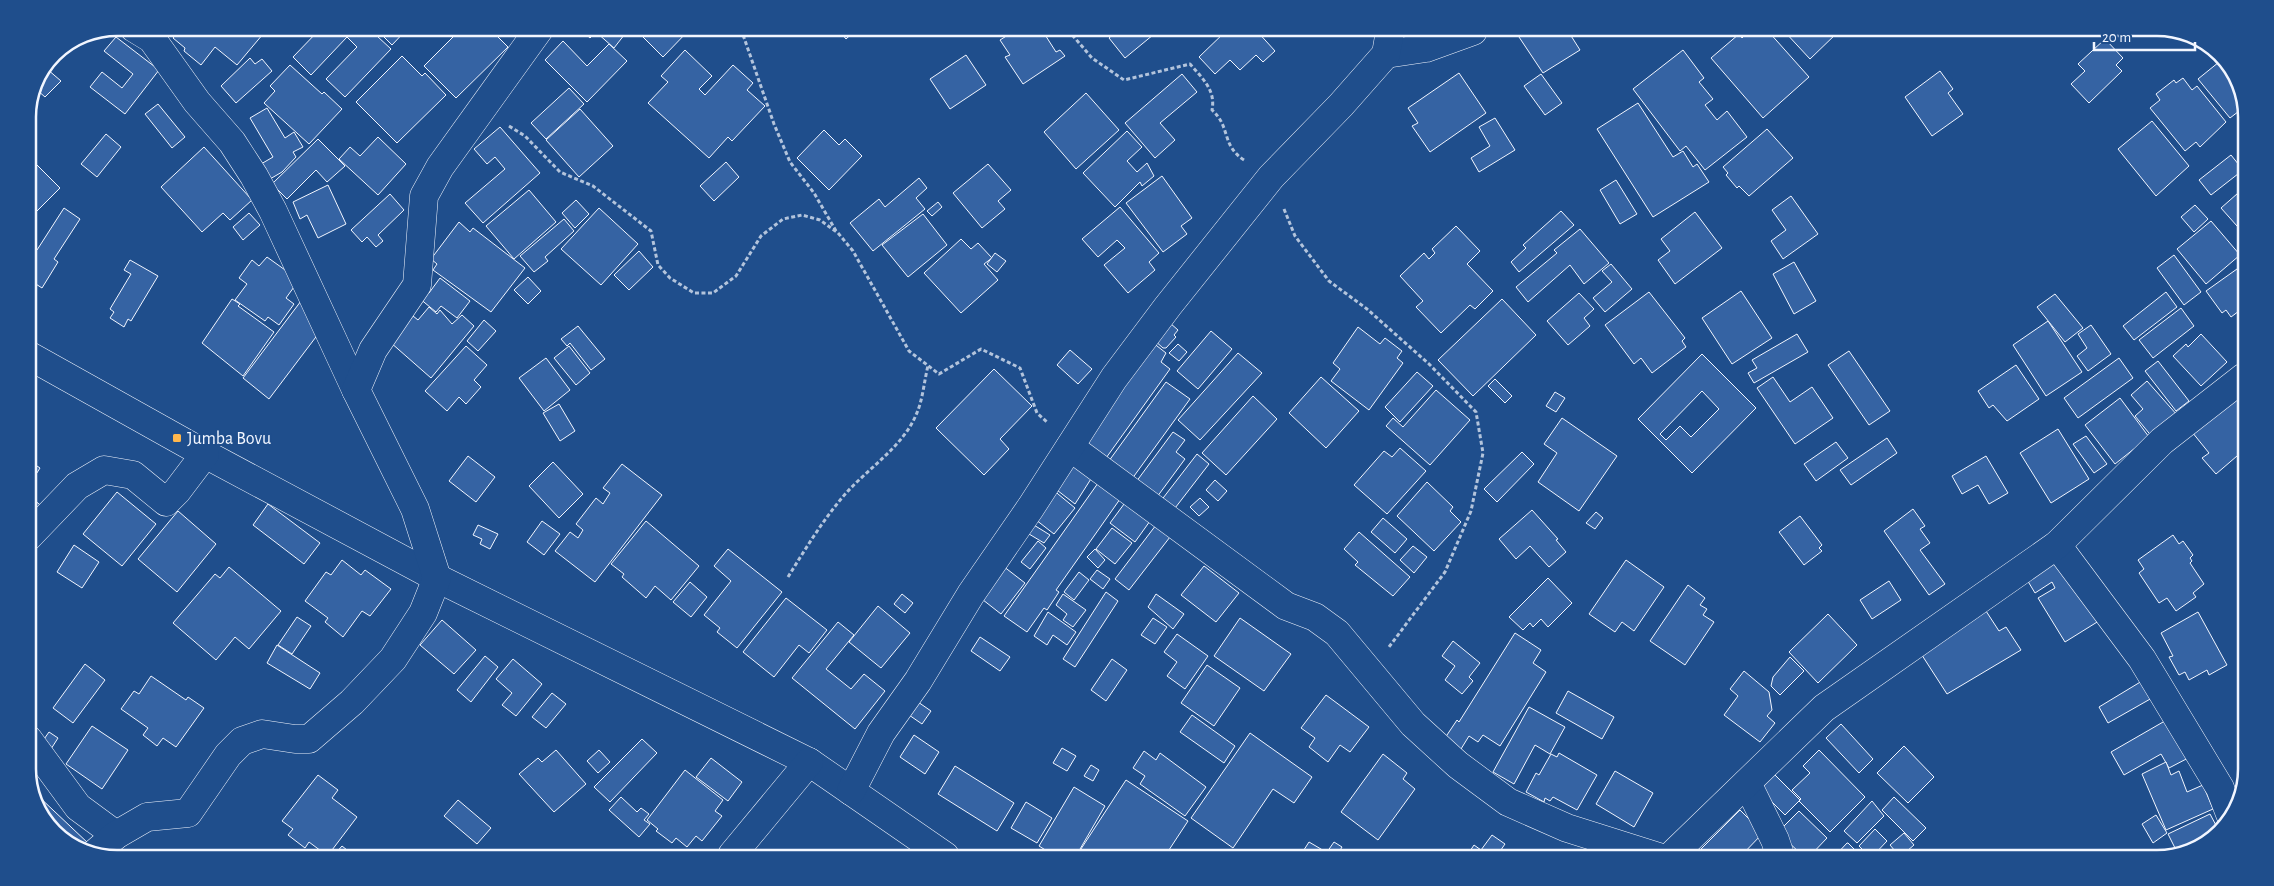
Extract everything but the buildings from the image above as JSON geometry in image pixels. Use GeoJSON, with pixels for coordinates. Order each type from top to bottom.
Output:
{"type":"FeatureCollection","features":[{"type":"Feature","properties":{"kind":"street"},"geometry":{"type":"LineString","coordinates":[[101,848],[116,834],[147,818],[188,813],[228,754],[242,741],[262,734],[294,740],[309,739],[352,702],[393,659],[423,613],[437,578],[415,509],[356,390],[273,211],[254,176],[232,142],[196,102],[152,39],[147,36]]}},
{"type":"Feature","properties":{"kind":"street"},"geometry":{"type":"LineString","coordinates":[[356,390],[373,350],[417,285],[424,196],[440,167],[534,36]]}},
{"type":"Feature","properties":{"kind":"street"},"geometry":{"type":"LineString","coordinates":[[851,791],[881,733],[1119,371],[1168,306],[1271,178],[1341,106],[1388,42],[1426,48],[1459,36]]}},
{"type":"Feature","properties":{"kind":"street"},"geometry":{"type":"LineString","coordinates":[[36,359],[205,454],[437,578],[809,762],[934,850]]}},
{"type":"Feature","properties":{"kind":"street"},"geometry":{"type":"LineString","coordinates":[[1677,850],[1824,708],[2057,545],[2162,441],[2238,382]]}},
{"type":"Feature","properties":{"kind":"street"},"geometry":{"type":"LineString","coordinates":[[1070,447],[1286,606],[1315,617],[1337,633],[1413,724],[1458,765],[1508,802],[1567,828],[1637,850]]}},
{"type":"Feature","properties":{"kind":"street"},"geometry":{"type":"LineString","coordinates":[[36,529],[77,486],[104,470],[134,475],[166,502],[177,491],[205,454]]}},
{"type":"Feature","properties":{"kind":"street"},"geometry":{"type":"LineString","coordinates":[[2057,545],[2142,659],[2220,788],[2227,807]]}},
{"type":"Feature","properties":{"kind":"street"},"geometry":{"type":"LineString","coordinates":[[36,751],[78,807],[116,834]]}},
{"type":"Feature","properties":{"kind":"street"},"geometry":{"type":"LineString","coordinates":[[736,850],[809,762]]}},
{"type":"Feature","properties":{"kind":"street"},"geometry":{"type":"LineString","coordinates":[[1746,783],[1778,850]]}},
{"type":"Feature","properties":{"kind":"path"},"geometry":{"type":"LineString","coordinates":[[743,36],[774,124],[790,162],[814,193],[838,233],[853,251],[905,344],[939,374],[981,349],[1020,368],[1037,413],[1062,433],[1070,447]]}},
{"type":"Feature","properties":{"kind":"path"},"geometry":{"type":"LineString","coordinates":[[1073,36],[1092,58],[1124,80],[1190,64],[1209,87],[1214,102],[1212,110],[1220,118],[1232,152],[1271,178],[1295,236],[1329,281],[1367,309],[1430,364],[1476,412],[1483,453],[1471,511],[1445,572],[1370,673]]}},
{"type":"Feature","properties":{"kind":"path"},"geometry":{"type":"LineString","coordinates":[[484,108],[525,136],[560,172],[593,186],[621,210],[651,231],[658,265],[670,278],[694,293],[713,293],[736,276],[761,236],[783,219],[802,216],[820,220],[838,233]]}},
{"type":"Feature","properties":{"kind":"path"},"geometry":{"type":"LineString","coordinates":[[788,577],[817,530],[848,492],[898,442],[910,426],[917,413],[928,366]]}},
{"type":"Feature","properties":{"kind":"place","name":"Jumba Bovu"},"geometry":{"type":"Point","coordinates":[177,438]}}]}
